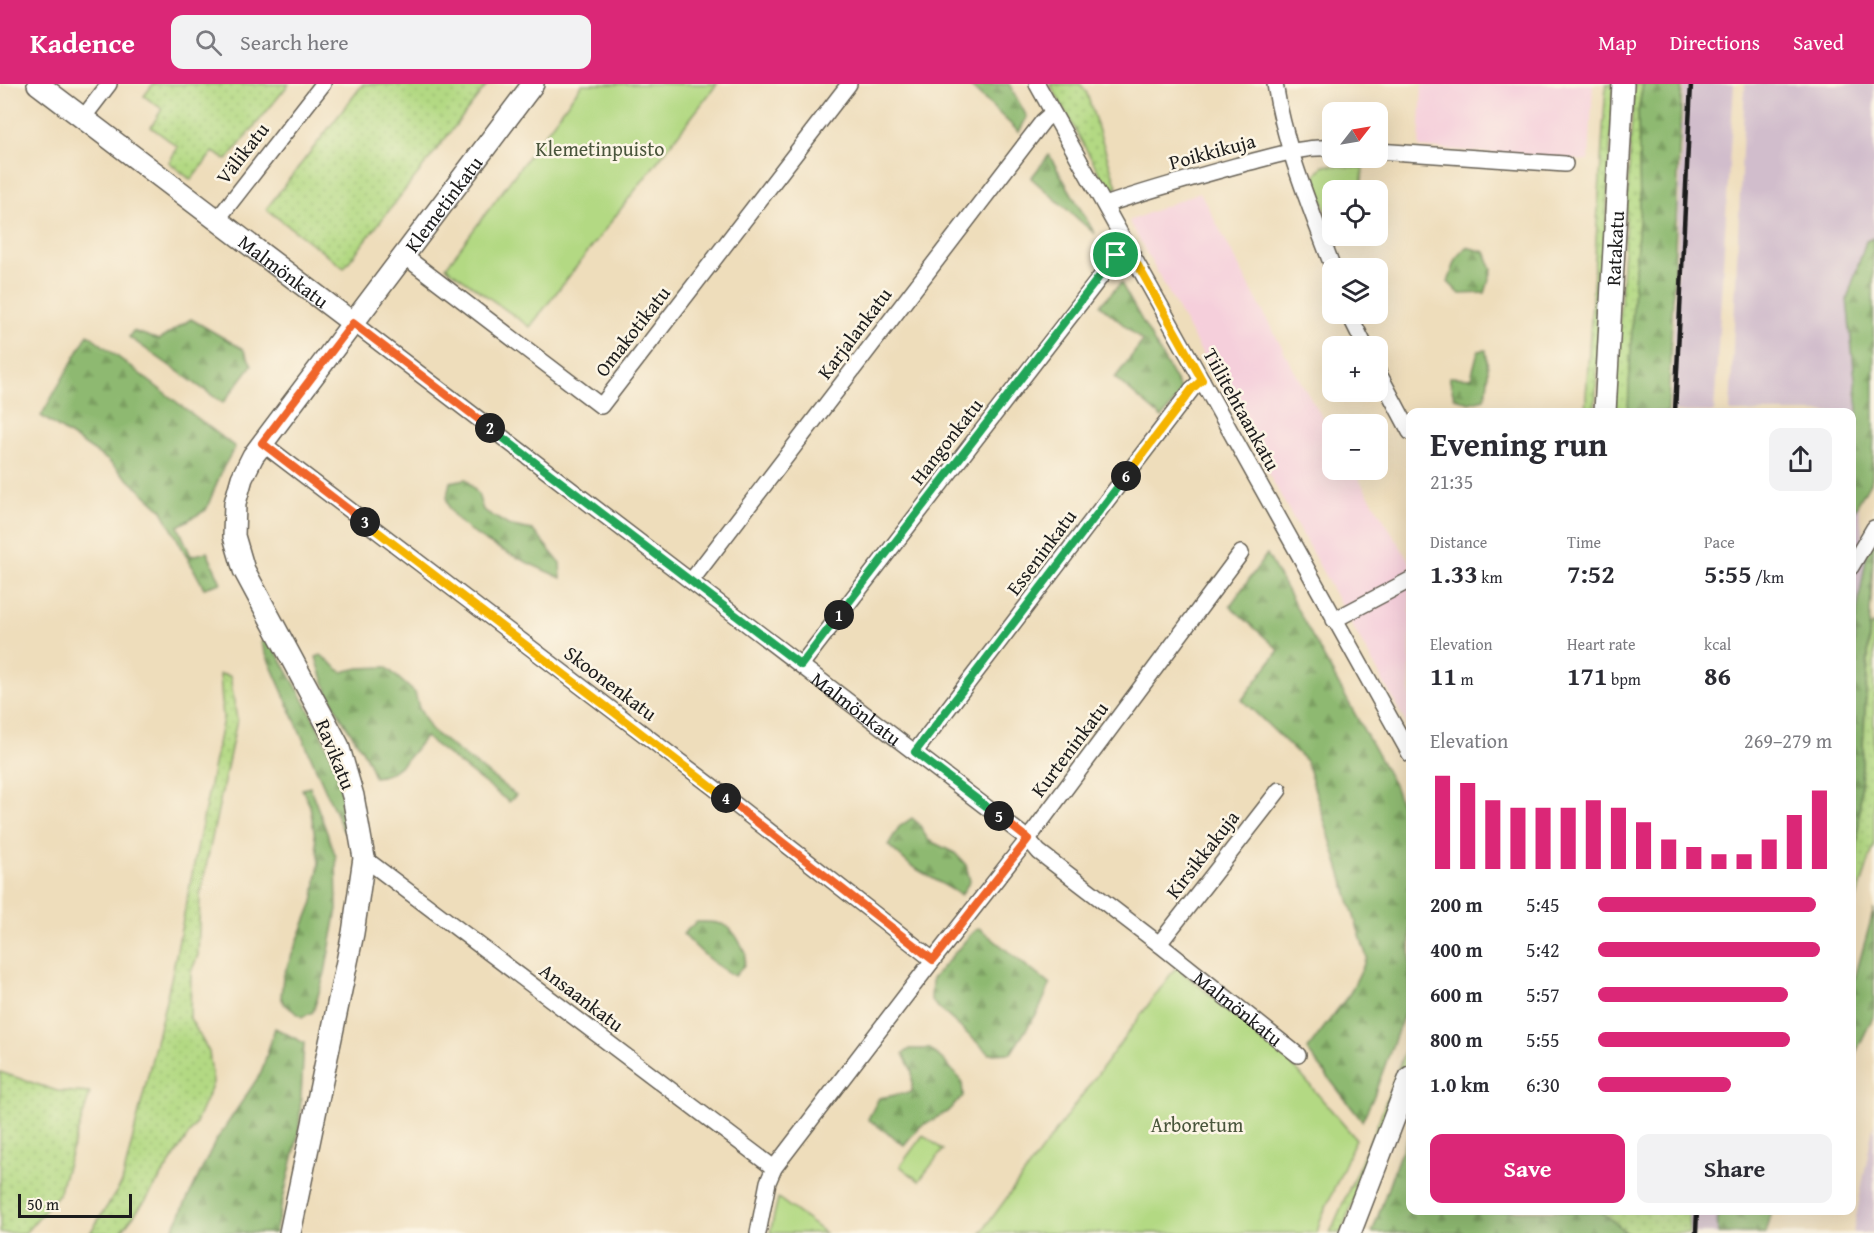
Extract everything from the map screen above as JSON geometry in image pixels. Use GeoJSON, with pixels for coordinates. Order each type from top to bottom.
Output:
{"type":"FeatureCollection","features":[{"type":"Feature","properties":{"kind":"street","name":"Malmönkatu"},"geometry":{"type":"LineString","coordinates":[[38,84],[1028,839],[1039,852],[1298,1055]]}},
{"type":"Feature","properties":{"kind":"street"},"geometry":{"type":"LineString","coordinates":[[83,118],[109,84]]}},
{"type":"Feature","properties":{"kind":"street","name":"Välikatu"},"geometry":{"type":"LineString","coordinates":[[217,220],[323,84]]}},
{"type":"Feature","properties":{"kind":"street","name":"Klemetinkatu"},"geometry":{"type":"LineString","coordinates":[[353,323],[532,84]]}},
{"type":"Feature","properties":{"kind":"street","name":"Omakotikatu"},"geometry":{"type":"LineString","coordinates":[[404,255],[601,406],[849,84]]}},
{"type":"Feature","properties":{"kind":"street","name":"Tiilitehtaankatu"},"geometry":{"type":"LineString","coordinates":[[1037,84],[1406,747]]}},
{"type":"Feature","properties":{"kind":"street"},"geometry":{"type":"LineString","coordinates":[[1275,84],[1304,194],[1329,258]]}},
{"type":"Feature","properties":{"kind":"street","name":"Ratakatu"},"geometry":{"type":"LineString","coordinates":[[1605,408],[1623,84]]}},
{"type":"Feature","properties":{"kind":"street","name":"Karjalankatu"},"geometry":{"type":"LineString","coordinates":[[691,581],[1042,120],[1052,113]]}},
{"type":"Feature","properties":{"kind":"street","name":"Poikkikuja"},"geometry":{"type":"LineString","coordinates":[[1105,206],[1202,175],[1311,147],[1322,148]]}},
{"type":"Feature","properties":{"kind":"street"},"geometry":{"type":"LineString","coordinates":[[1388,152],[1565,164]]}},
{"type":"Feature","properties":{"kind":"street","name":"Hangonkatu"},"geometry":{"type":"LineString","coordinates":[[801,665],[1126,244]]}},
{"type":"Feature","properties":{"kind":"street","name":"Ravikatu"},"geometry":{"type":"LineString","coordinates":[[290,1233],[351,944],[364,858],[353,796],[338,745],[244,570],[234,536],[235,503],[242,478],[253,456],[353,323]]}},
{"type":"Feature","properties":{"kind":"street","name":"Esseninkatu"},"geometry":{"type":"LineString","coordinates":[[915,752],[1192,389],[1202,380]]}},
{"type":"Feature","properties":{"kind":"street"},"geometry":{"type":"LineString","coordinates":[[1388,391],[1406,424]]}},
{"type":"Feature","properties":{"kind":"street","name":"Skoonenkatu"},"geometry":{"type":"LineString","coordinates":[[262,443],[713,787],[933,960]]}},
{"type":"Feature","properties":{"kind":"street"},"geometry":{"type":"LineString","coordinates":[[1856,559],[1874,528]]}},
{"type":"Feature","properties":{"kind":"street","name":"Kurteninkatu"},"geometry":{"type":"LineString","coordinates":[[774,1168],[1028,839],[1241,554]]}},
{"type":"Feature","properties":{"kind":"street"},"geometry":{"type":"LineString","coordinates":[[1334,620],[1406,582]]}},
{"type":"Feature","properties":{"kind":"street","name":"Kirsikkakuja"},"geometry":{"type":"LineString","coordinates":[[1159,944],[1279,790]]}},
{"type":"Feature","properties":{"kind":"street","name":"Ansaankatu"},"geometry":{"type":"LineString","coordinates":[[364,858],[774,1168]]}},
{"type":"Feature","properties":{"kind":"street"},"geometry":{"type":"LineString","coordinates":[[1350,1233],[1406,1088]]}},
{"type":"Feature","properties":{"kind":"street"},"geometry":{"type":"LineString","coordinates":[[758,1233],[768,1182],[774,1168]]}},
{"type":"Feature","properties":{"kind":"shaded area"},"geometry":{"type":"Polygon","coordinates":[[[1422,84],[1593,84],[1589,161],[1419,147],[1422,84]]]}},
{"type":"Feature","properties":{"kind":"shaded area"},"geometry":{"type":"Polygon","coordinates":[[[1684,84],[1734,84],[1714,408],[1671,408],[1684,84]]]}},
{"type":"Feature","properties":{"kind":"shaded area"},"geometry":{"type":"Polygon","coordinates":[[[1745,84],[1874,84],[1874,252],[1856,461],[1856,408],[1730,408],[1745,84]]]}},
{"type":"Feature","properties":{"kind":"shaded area"},"geometry":{"type":"Polygon","coordinates":[[[1200,192],[1295,372],[1322,417],[1322,480],[1359,480],[1406,556],[1406,723],[1129,221],[1200,192]]]}},
{"type":"Feature","properties":{"kind":"shaded area"},"geometry":{"type":"Polygon","coordinates":[[[1856,496],[1866,553],[1856,717],[1856,496]]]}},
{"type":"Feature","properties":{"kind":"shaded area"},"geometry":{"type":"Polygon","coordinates":[[[1874,1122],[1874,1233],[1853,1233],[1874,1122]]]}},
{"type":"Feature","properties":{"kind":"shaded area"},"geometry":{"type":"Polygon","coordinates":[[[1688,1215],[1717,1215],[1718,1233],[1689,1233],[1688,1215]]]}},
{"type":"Feature","properties":{"kind":"green space"},"geometry":{"type":"Polygon","coordinates":[[[153,84],[289,84],[227,160],[213,152],[191,180],[169,162],[178,147],[151,127],[162,109],[144,96],[153,84]]]}},
{"type":"Feature","properties":{"kind":"green space"},"geometry":{"type":"Polygon","coordinates":[[[363,84],[488,84],[344,268],[266,209],[363,84]]]}},
{"type":"Feature","properties":{"kind":"green space","name":"Klemetinpuisto"},"geometry":{"type":"Polygon","coordinates":[[[582,84],[717,84],[530,327],[446,267],[582,84]]]}},
{"type":"Feature","properties":{"kind":"green space"},"geometry":{"type":"Polygon","coordinates":[[[968,84],[1009,84],[1027,117],[1019,132],[968,84]]]}},
{"type":"Feature","properties":{"kind":"green space"},"geometry":{"type":"Polygon","coordinates":[[[1050,84],[1080,84],[1086,91],[1117,187],[1113,190],[1107,187],[1050,84]]]}},
{"type":"Feature","properties":{"kind":"green space"},"geometry":{"type":"Polygon","coordinates":[[[1606,84],[1614,84],[1595,408],[1585,408],[1606,84]]]}},
{"type":"Feature","properties":{"kind":"green space"},"geometry":{"type":"Polygon","coordinates":[[[1634,84],[1643,84],[1638,112],[1640,207],[1628,408],[1614,408],[1634,84]]]}},
{"type":"Feature","properties":{"kind":"green space"},"geometry":{"type":"Polygon","coordinates":[[[1643,84],[1682,84],[1668,408],[1628,408],[1640,207],[1638,112],[1643,84]]]}},
{"type":"Feature","properties":{"kind":"green space"},"geometry":{"type":"Polygon","coordinates":[[[1049,155],[1095,234],[1031,178],[1049,155]]]}},
{"type":"Feature","properties":{"kind":"green space"},"geometry":{"type":"Polygon","coordinates":[[[1322,166],[1363,168],[1362,180],[1322,180],[1322,199],[1314,178],[1322,166]]]}},
{"type":"Feature","properties":{"kind":"green space"},"geometry":{"type":"Polygon","coordinates":[[[1873,238],[1874,434],[1872,479],[1856,507],[1858,409],[1847,299],[1866,241],[1873,238]]]}},
{"type":"Feature","properties":{"kind":"green space"},"geometry":{"type":"Polygon","coordinates":[[[1466,247],[1485,252],[1492,270],[1485,293],[1460,294],[1448,282],[1457,257],[1466,247]]]}},
{"type":"Feature","properties":{"kind":"green space"},"geometry":{"type":"Polygon","coordinates":[[[1121,283],[1182,392],[1162,418],[1115,378],[1143,341],[1100,305],[1121,283]]]}},
{"type":"Feature","properties":{"kind":"green space"},"geometry":{"type":"Polygon","coordinates":[[[191,319],[243,349],[252,365],[223,403],[129,337],[133,331],[159,340],[191,319]]]}},
{"type":"Feature","properties":{"kind":"green space"},"geometry":{"type":"Polygon","coordinates":[[[88,334],[235,447],[223,468],[206,510],[178,526],[191,556],[207,552],[221,583],[204,588],[161,509],[106,459],[41,416],[88,334]]]}},
{"type":"Feature","properties":{"kind":"green space"},"geometry":{"type":"Polygon","coordinates":[[[1486,350],[1488,382],[1484,399],[1469,403],[1454,397],[1449,377],[1471,378],[1478,351],[1486,350]]]}},
{"type":"Feature","properties":{"kind":"green space"},"geometry":{"type":"Polygon","coordinates":[[[466,479],[478,494],[483,510],[508,525],[532,530],[538,536],[560,563],[561,578],[495,546],[462,524],[452,512],[447,498],[450,482],[466,479]]]}},
{"type":"Feature","properties":{"kind":"green space"},"geometry":{"type":"Polygon","coordinates":[[[1874,540],[1856,855],[1856,619],[1868,546],[1874,540]]]}},
{"type":"Feature","properties":{"kind":"green space"},"geometry":{"type":"Polygon","coordinates":[[[1267,554],[1394,785],[1406,818],[1406,1004],[1373,1098],[1362,1121],[1307,1050],[1350,993],[1367,958],[1306,761],[1242,700],[1279,650],[1230,606],[1267,554]]]}},
{"type":"Feature","properties":{"kind":"green space"},"geometry":{"type":"Polygon","coordinates":[[[1874,624],[1874,846],[1856,900],[1856,859],[1870,626],[1874,624]]]}},
{"type":"Feature","properties":{"kind":"green space"},"geometry":{"type":"Polygon","coordinates":[[[268,638],[307,706],[328,749],[338,778],[350,830],[343,830],[261,643],[268,638]]]}},
{"type":"Feature","properties":{"kind":"green space"},"geometry":{"type":"Polygon","coordinates":[[[321,655],[342,672],[359,668],[386,667],[415,693],[419,708],[432,731],[516,795],[509,802],[425,737],[397,768],[383,776],[374,777],[366,756],[329,694],[316,657],[321,655]]]}},
{"type":"Feature","properties":{"kind":"green space"},"geometry":{"type":"Polygon","coordinates":[[[220,674],[230,676],[237,720],[200,895],[198,955],[191,972],[190,1018],[209,1052],[213,1083],[195,1125],[146,1200],[120,1233],[90,1233],[122,1183],[172,975],[223,719],[220,674]]]}},
{"type":"Feature","properties":{"kind":"green space"},"geometry":{"type":"Polygon","coordinates":[[[310,787],[336,857],[337,909],[325,973],[313,1012],[302,1017],[284,1004],[281,997],[283,977],[313,902],[319,862],[310,806],[302,789],[310,787]]]}},
{"type":"Feature","properties":{"kind":"green space"},"geometry":{"type":"Polygon","coordinates":[[[912,818],[919,824],[928,840],[955,853],[966,865],[970,881],[961,895],[911,866],[888,845],[899,827],[912,818]]]}},
{"type":"Feature","properties":{"kind":"green space"},"geometry":{"type":"Polygon","coordinates":[[[1874,909],[1874,1015],[1856,1052],[1856,974],[1874,909]]]}},
{"type":"Feature","properties":{"kind":"green space"},"geometry":{"type":"Polygon","coordinates":[[[696,922],[722,924],[736,936],[746,953],[744,965],[735,976],[714,963],[683,934],[696,922]]]}},
{"type":"Feature","properties":{"kind":"green space"},"geometry":{"type":"Polygon","coordinates":[[[979,928],[1050,985],[1039,1010],[1011,1053],[990,1054],[931,1001],[932,979],[979,928]]]}},
{"type":"Feature","properties":{"kind":"green space","name":"Arboretum"},"geometry":{"type":"Polygon","coordinates":[[[1176,967],[1283,1054],[1356,1139],[1320,1221],[1317,1233],[981,1233],[1176,967]]]}},
{"type":"Feature","properties":{"kind":"green space"},"geometry":{"type":"Polygon","coordinates":[[[275,1028],[304,1043],[299,1132],[275,1233],[171,1233],[215,1142],[261,1073],[275,1028]]]}},
{"type":"Feature","properties":{"kind":"green space"},"geometry":{"type":"Polygon","coordinates":[[[1406,1047],[1406,1064],[1341,1233],[1330,1233],[1379,1120],[1406,1047]]]}},
{"type":"Feature","properties":{"kind":"green space"},"geometry":{"type":"Polygon","coordinates":[[[910,1049],[930,1049],[943,1060],[962,1081],[963,1096],[947,1112],[919,1127],[904,1145],[868,1119],[879,1098],[912,1092],[912,1071],[903,1054],[910,1049]]]}},
{"type":"Feature","properties":{"kind":"green space"},"geometry":{"type":"Polygon","coordinates":[[[0,1072],[57,1091],[90,1093],[58,1195],[25,1233],[0,1233],[0,1072]]]}},
{"type":"Feature","properties":{"kind":"green space"},"geometry":{"type":"Polygon","coordinates":[[[923,1135],[943,1150],[919,1181],[900,1166],[923,1135]]]}},
{"type":"Feature","properties":{"kind":"green space"},"geometry":{"type":"Polygon","coordinates":[[[1406,1141],[1406,1215],[1606,1215],[1627,1233],[1372,1233],[1406,1141]]]}},
{"type":"Feature","properties":{"kind":"green space"},"geometry":{"type":"Polygon","coordinates":[[[778,1198],[825,1233],[770,1233],[778,1198]]]}},
{"type":"Feature","properties":{"kind":"green space"},"geometry":{"type":"Polygon","coordinates":[[[1606,1215],[1688,1215],[1689,1233],[1627,1233],[1606,1215]]]}},
{"type":"Feature","properties":{"kind":"green space"},"geometry":{"type":"Polygon","coordinates":[[[1717,1215],[1771,1215],[1766,1233],[1718,1233],[1717,1215]]]}},
{"type":"Feature","properties":{"kind":"railway"},"geometry":{"type":"LineString","coordinates":[[1675,408],[1691,84]]}},
{"type":"Feature","properties":{"kind":"railway"},"geometry":{"type":"LineString","coordinates":[[1696,1233],[1697,1215]]}},
{"type":"Feature","properties":{"kind":"route"},"geometry":{"type":"LineString","coordinates":[[1126,244],[1202,380],[1192,389],[915,752],[1028,839],[933,960],[713,787],[262,443],[353,323],[801,665],[1116,255],[1126,244]]}}]}
